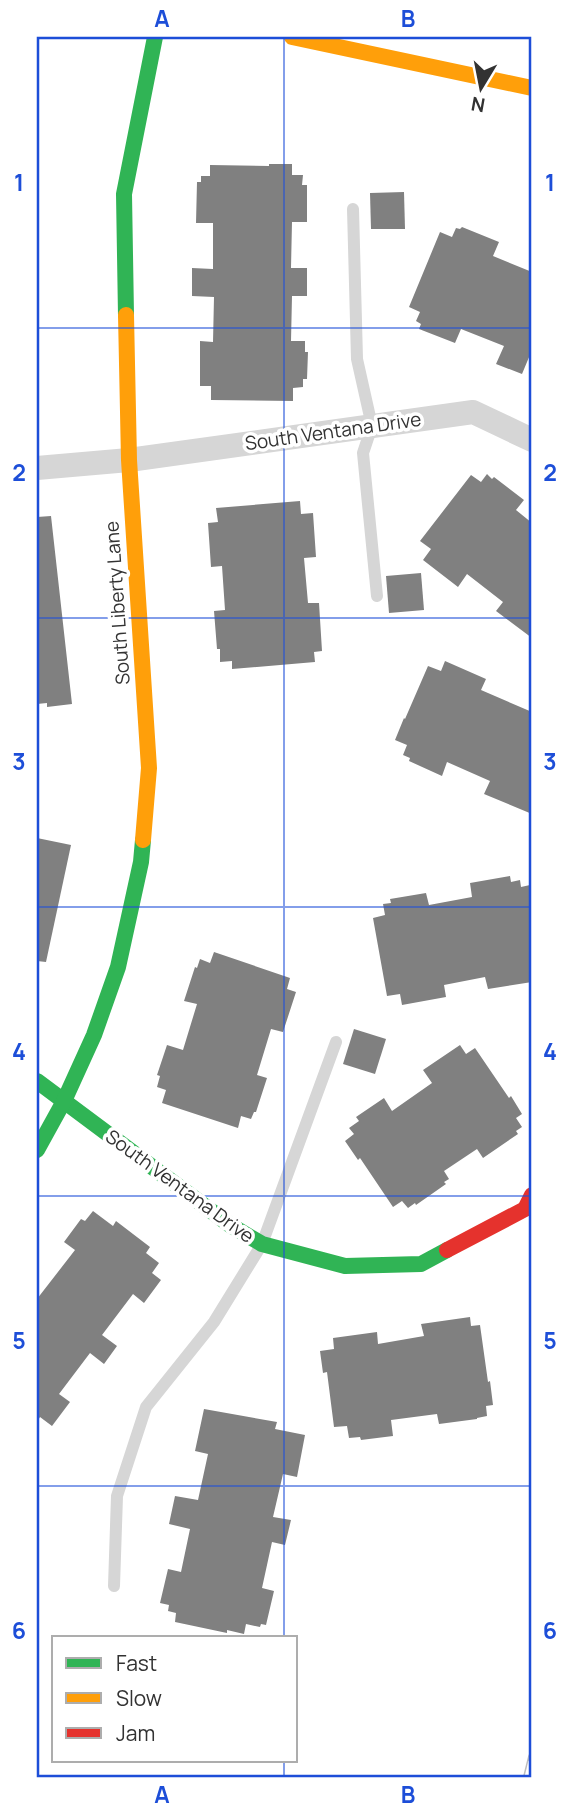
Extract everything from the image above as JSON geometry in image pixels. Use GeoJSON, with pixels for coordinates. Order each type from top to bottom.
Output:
{"type":"FeatureCollection","features":[{"type":"Feature","properties":{"kind":"street","name":"South Liberty Lane"},"geometry":{"type":"LineString","coordinates":[[37,1150],[64,1101],[94,1035],[118,967],[141,862],[149,768],[129,460],[124,194],[155,37]]}},
{"type":"Feature","properties":{"kind":"street"},"geometry":{"type":"LineString","coordinates":[[292,37],[532,88]]}},
{"type":"Feature","properties":{"kind":"street","name":"South Ventana Drive"},"geometry":{"type":"LineString","coordinates":[[37,468],[129,460],[473,412],[532,440]]}},
{"type":"Feature","properties":{"kind":"street","name":"South Ventana Drive"},"geometry":{"type":"LineString","coordinates":[[37,1081],[230,1226],[262,1244],[345,1266],[421,1264],[524,1209],[532,1195]]}},
{"type":"Feature","properties":{"kind":"lane"},"geometry":{"type":"LineString","coordinates":[[353,209],[357,359],[372,426],[363,453],[377,596]]}},
{"type":"Feature","properties":{"kind":"lane"},"geometry":{"type":"LineString","coordinates":[[114,1586],[117,1496],[146,1407],[214,1322],[262,1244],[335,1042]]}},
{"type":"Feature","properties":{"kind":"building"},"geometry":{"type":"Polygon","coordinates":[[[292,164],[292,175],[303,175],[302,185],[307,185],[307,222],[292,222],[291,268],[307,268],[307,296],[292,296],[291,341],[305,341],[305,352],[308,352],[307,379],[303,379],[303,387],[293,388],[293,401],[211,400],[211,386],[200,386],[200,341],[213,342],[214,297],[192,296],[192,268],[213,269],[213,223],[196,223],[197,182],[201,182],[201,176],[210,176],[210,165],[292,164]]]}},
{"type":"Feature","properties":{"kind":"building"},"geometry":{"type":"Polygon","coordinates":[[[404,192],[405,229],[371,229],[370,193],[404,192]]]}},
{"type":"Feature","properties":{"kind":"building"},"geometry":{"type":"Polygon","coordinates":[[[462,227],[499,242],[493,256],[532,272],[532,350],[522,374],[496,364],[504,346],[461,329],[455,343],[419,329],[421,324],[416,321],[420,312],[409,307],[440,232],[452,237],[456,228],[462,227]]]}},
{"type":"Feature","properties":{"kind":"building"},"geometry":{"type":"Polygon","coordinates":[[[487,474],[524,500],[516,510],[532,523],[532,638],[496,611],[503,602],[467,574],[458,587],[423,560],[431,549],[420,541],[471,475],[481,482],[487,474]]]}},
{"type":"Feature","properties":{"kind":"building"},"geometry":{"type":"Polygon","coordinates":[[[300,501],[301,514],[313,513],[316,557],[304,558],[308,603],[319,603],[322,651],[314,652],[315,662],[232,669],[232,661],[220,662],[220,649],[217,649],[214,611],[225,610],[222,566],[211,567],[208,523],[218,522],[216,508],[300,501]]]}},
{"type":"Feature","properties":{"kind":"building"},"geometry":{"type":"Polygon","coordinates":[[[51,516],[72,704],[47,707],[47,703],[37,704],[37,517],[51,516]]]}},
{"type":"Feature","properties":{"kind":"building"},"geometry":{"type":"Polygon","coordinates":[[[421,573],[424,610],[389,613],[386,576],[421,573]]]}},
{"type":"Feature","properties":{"kind":"building"},"geometry":{"type":"Polygon","coordinates":[[[445,661],[486,679],[481,690],[532,712],[532,814],[484,794],[490,781],[447,762],[442,776],[409,761],[410,758],[403,755],[407,745],[395,740],[404,718],[428,666],[441,671],[445,661]]]}},
{"type":"Feature","properties":{"kind":"building"},"geometry":{"type":"Polygon","coordinates":[[[37,838],[71,845],[46,962],[37,961],[37,838]]]}},
{"type":"Feature","properties":{"kind":"building"},"geometry":{"type":"Polygon","coordinates":[[[510,876],[511,882],[520,880],[521,887],[530,885],[532,982],[488,989],[485,977],[444,985],[446,997],[402,1005],[400,994],[387,996],[373,918],[385,915],[383,904],[391,903],[390,899],[426,893],[429,905],[472,897],[470,883],[510,876]]]}},
{"type":"Feature","properties":{"kind":"building"},"geometry":{"type":"Polygon","coordinates":[[[214,952],[290,978],[287,989],[296,992],[283,1032],[271,1029],[257,1075],[267,1078],[256,1112],[251,1119],[241,1116],[238,1128],[162,1103],[166,1090],[157,1087],[160,1076],[157,1075],[167,1045],[183,1050],[197,1004],[184,1001],[195,967],[197,968],[200,959],[210,963],[214,952]]]}},
{"type":"Feature","properties":{"kind":"building"},"geometry":{"type":"Polygon","coordinates":[[[354,1029],[386,1039],[375,1074],[343,1064],[354,1029]]]}},
{"type":"Feature","properties":{"kind":"building"},"geometry":{"type":"Polygon","coordinates":[[[460,1045],[466,1054],[475,1048],[522,1114],[516,1118],[522,1127],[516,1131],[518,1134],[483,1158],[477,1149],[444,1171],[449,1179],[444,1182],[446,1184],[416,1205],[415,1203],[408,1208],[402,1201],[393,1207],[360,1158],[358,1160],[345,1141],[354,1134],[349,1128],[359,1121],[356,1117],[384,1098],[392,1111],[432,1083],[423,1070],[460,1045]]]}},
{"type":"Feature","properties":{"kind":"building"},"geometry":{"type":"Polygon","coordinates":[[[93,1211],[113,1226],[116,1221],[150,1247],[146,1253],[159,1263],[152,1273],[161,1280],[144,1303],[133,1294],[102,1335],[117,1346],[104,1364],[90,1353],[59,1394],[70,1402],[52,1426],[40,1417],[37,1422],[37,1299],[75,1250],[64,1242],[81,1219],[85,1221],[93,1211]]]}},
{"type":"Feature","properties":{"kind":"building"},"geometry":{"type":"Polygon","coordinates":[[[470,1317],[471,1326],[480,1325],[488,1382],[490,1381],[493,1405],[486,1406],[487,1416],[439,1424],[437,1414],[391,1420],[393,1436],[361,1440],[360,1437],[349,1438],[347,1426],[334,1427],[327,1372],[323,1373],[320,1351],[334,1349],[333,1338],[377,1332],[378,1344],[424,1336],[421,1324],[470,1317]]]}},
{"type":"Feature","properties":{"kind":"building"},"geometry":{"type":"Polygon","coordinates":[[[204,1409],[277,1422],[275,1429],[305,1435],[297,1477],[283,1474],[273,1517],[291,1520],[285,1545],[272,1542],[262,1588],[274,1591],[266,1625],[261,1624],[260,1627],[246,1624],[244,1634],[175,1622],[176,1613],[168,1611],[169,1605],[160,1603],[168,1569],[181,1572],[190,1529],[169,1524],[175,1496],[198,1500],[208,1454],[195,1451],[204,1409]]]}},
{"type":"Feature","properties":{"kind":"railway"},"geometry":{"type":"LineString","coordinates":[[527,1777],[532,1757]]}},
{"type":"Feature","properties":{"kind":"traffic: fast"},"geometry":{"type":"LineString","coordinates":[[126,315],[124,194],[155,37]]}},
{"type":"Feature","properties":{"kind":"traffic: fast"},"geometry":{"type":"LineString","coordinates":[[37,1150],[64,1101],[94,1035],[118,967],[141,862],[143,840]]}},
{"type":"Feature","properties":{"kind":"traffic: fast"},"geometry":{"type":"LineString","coordinates":[[37,1081],[230,1225],[262,1244],[345,1266],[421,1264],[447,1250]]}},
{"type":"Feature","properties":{"kind":"traffic: slow"},"geometry":{"type":"LineString","coordinates":[[292,37],[532,88]]}},
{"type":"Feature","properties":{"kind":"traffic: slow"},"geometry":{"type":"LineString","coordinates":[[126,315],[129,460],[149,768],[143,840]]}},
{"type":"Feature","properties":{"kind":"traffic: jam"},"geometry":{"type":"LineString","coordinates":[[447,1250],[525,1209],[532,1195]]}}]}
